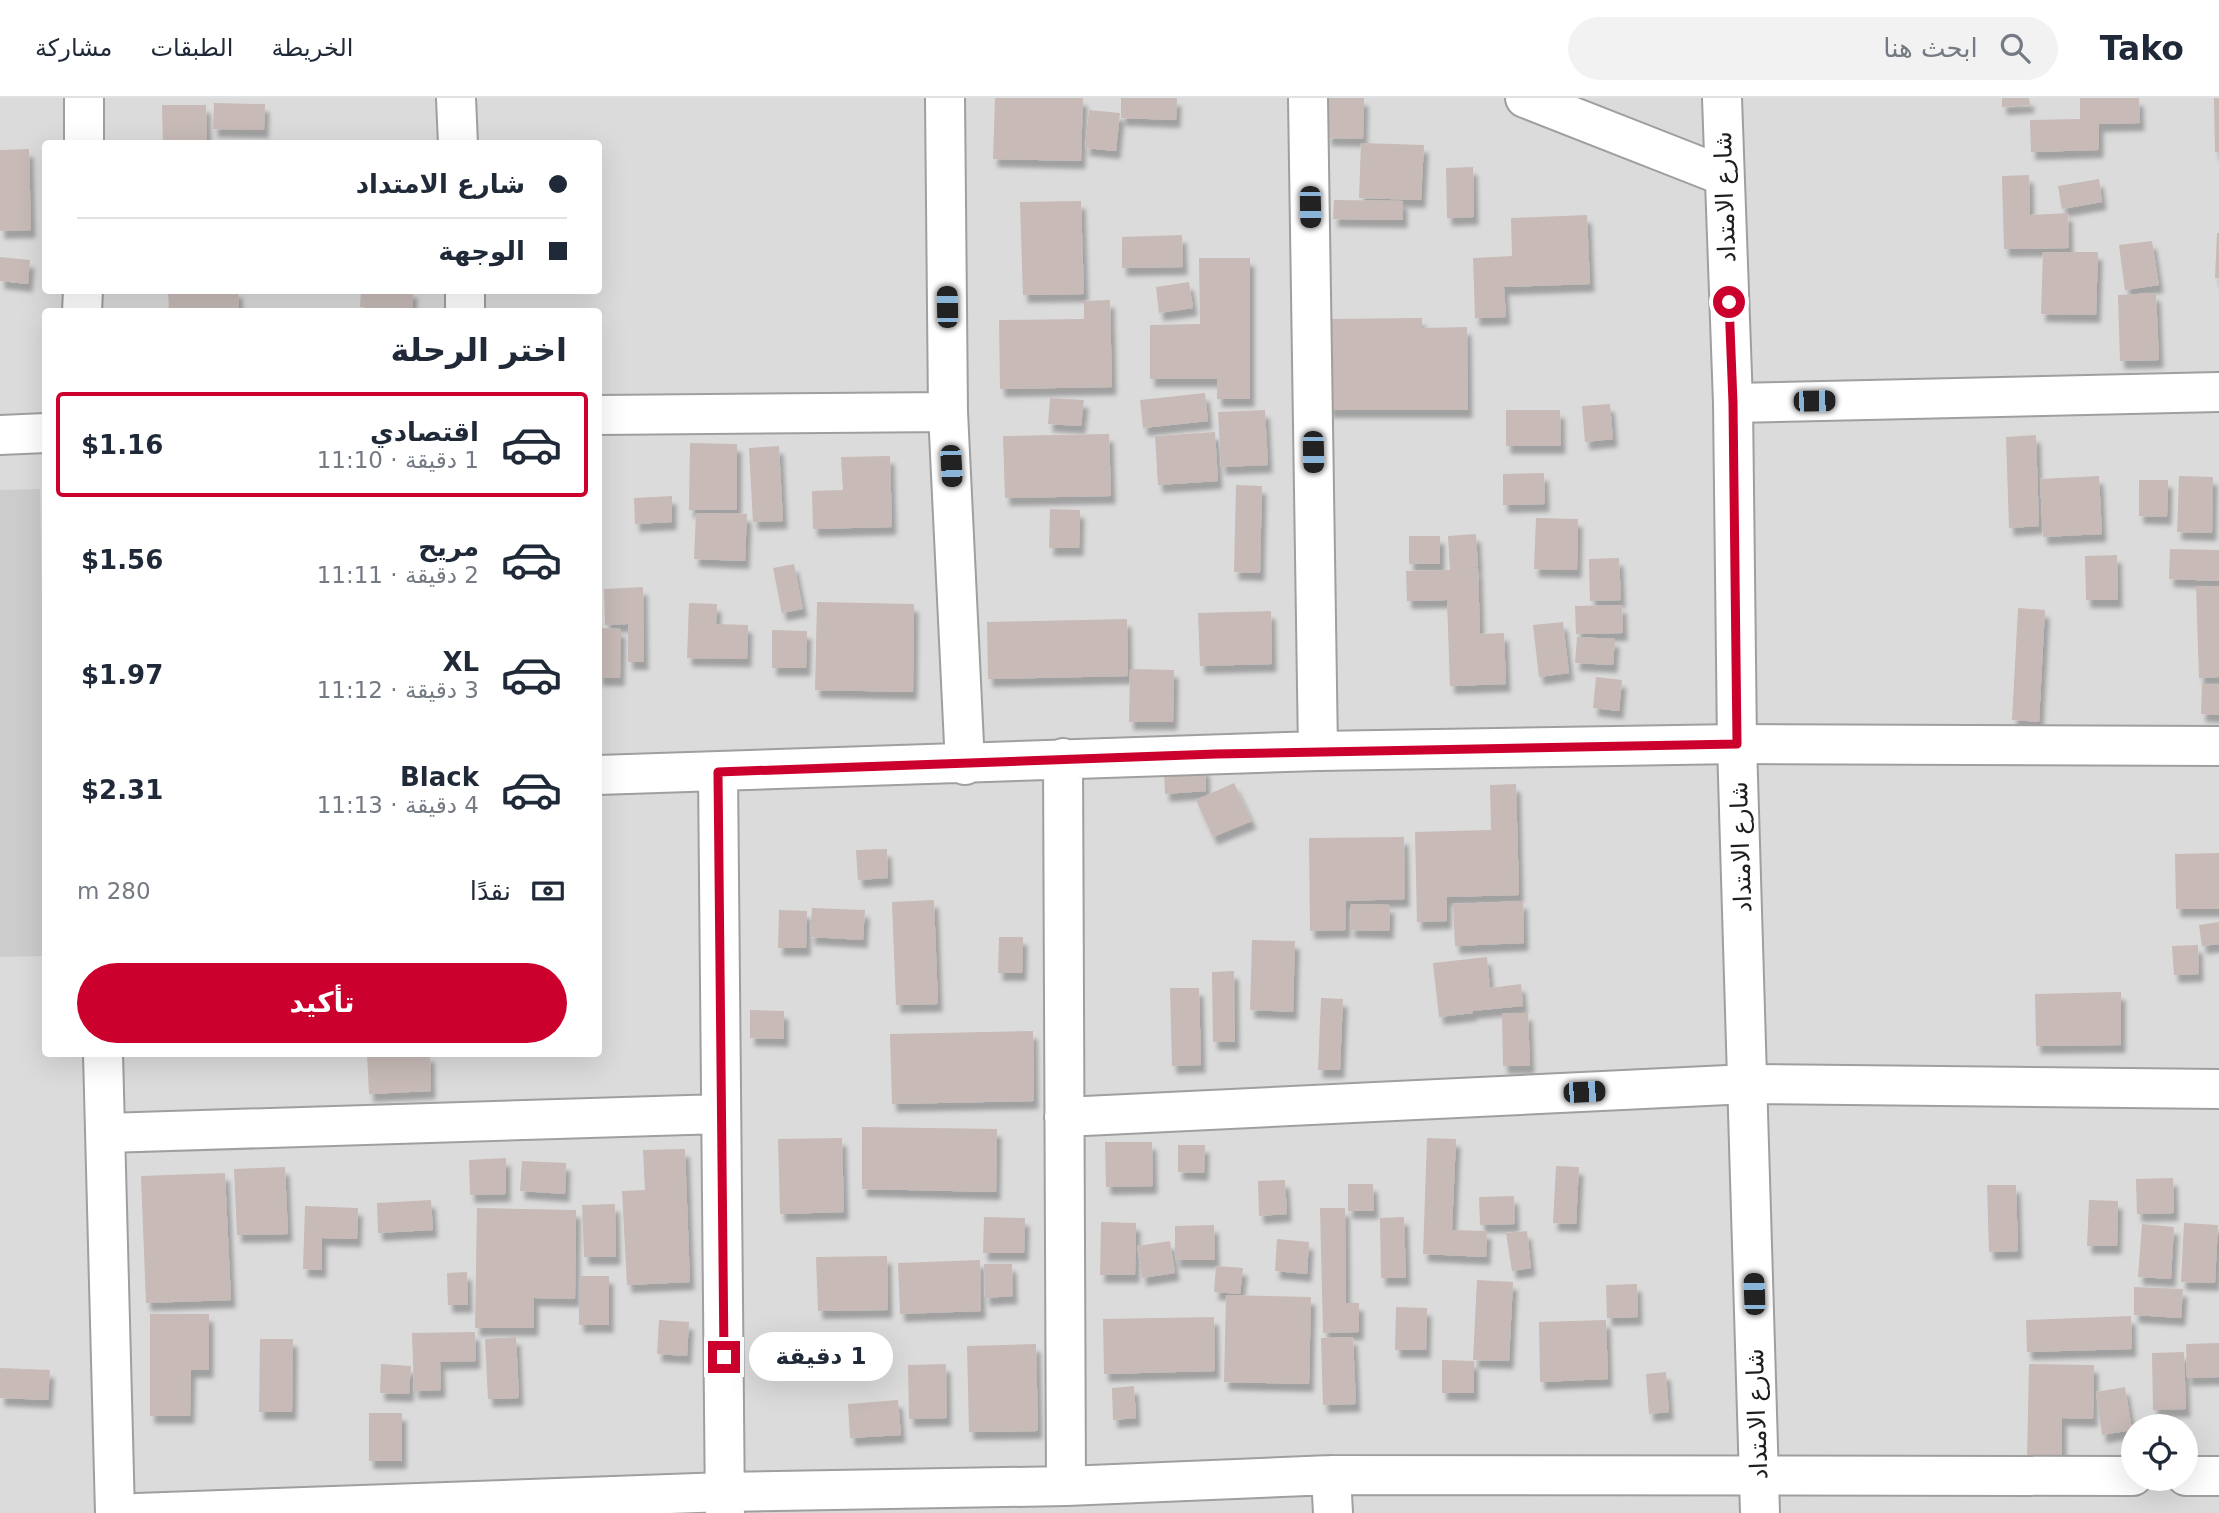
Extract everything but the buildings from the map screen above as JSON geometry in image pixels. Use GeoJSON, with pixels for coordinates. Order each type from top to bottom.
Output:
{"type":"FeatureCollection","features":[{"type":"Feature","properties":{"kind":"street"},"geometry":{"type":"LineString","coordinates":[[84,98],[84,140]]}},
{"type":"Feature","properties":{"kind":"street"},"geometry":{"type":"LineString","coordinates":[[456,98],[458,140]]}},
{"type":"Feature","properties":{"kind":"street"},"geometry":{"type":"LineString","coordinates":[[945,98],[948,412],[965,765]]}},
{"type":"Feature","properties":{"kind":"street"},"geometry":{"type":"LineString","coordinates":[[1308,98],[1318,751]]}},
{"type":"Feature","properties":{"kind":"street"},"geometry":{"type":"LineString","coordinates":[[1525,98],[1724,176]]}},
{"type":"Feature","properties":{"kind":"street","name":"شارع الامتداد"},"geometry":{"type":"LineString","coordinates":[[1722,98],[1733,403],[1737,744],[1760,1495]]}},
{"type":"Feature","properties":{"kind":"street"},"geometry":{"type":"LineString","coordinates":[[1733,403],[2219,392]]}},
{"type":"Feature","properties":{"kind":"street"},"geometry":{"type":"LineString","coordinates":[[602,415],[948,412]]}},
{"type":"Feature","properties":{"kind":"street"},"geometry":{"type":"LineString","coordinates":[[0,435],[42,433]]}},
{"type":"Feature","properties":{"kind":"street"},"geometry":{"type":"LineString","coordinates":[[602,775],[965,765],[1063,758],[1318,751],[1737,744],[2219,746]]}},
{"type":"Feature","properties":{"kind":"street"},"geometry":{"type":"LineString","coordinates":[[1063,758],[1066,1486]]}},
{"type":"Feature","properties":{"kind":"street"},"geometry":{"type":"LineString","coordinates":[[718,772],[725,1502]]}},
{"type":"Feature","properties":{"kind":"street"},"geometry":{"type":"LineString","coordinates":[[103,1057],[115,1513]]}},
{"type":"Feature","properties":{"kind":"street"},"geometry":{"type":"LineString","coordinates":[[1064,1117],[1748,1084],[2219,1089]]}},
{"type":"Feature","properties":{"kind":"street"},"geometry":{"type":"LineString","coordinates":[[106,1133],[721,1114]]}},
{"type":"Feature","properties":{"kind":"street"},"geometry":{"type":"LineString","coordinates":[[1331,1475],[1333,1513]]}},
{"type":"Feature","properties":{"kind":"street"},"geometry":{"type":"LineString","coordinates":[[137,1513],[725,1502],[1331,1475],[1760,1495],[2121,1477]]}},
{"type":"Feature","properties":{"kind":"street"},"geometry":{"type":"LineString","coordinates":[[2198,1476],[2219,1476]]}},
{"type":"Feature","properties":{"kind":"shaded area"},"geometry":{"type":"Polygon","coordinates":[[[0,98],[2219,98],[2219,1513],[0,1513],[0,98]]]}},
{"type":"Feature","properties":{"kind":"shaded area"},"geometry":{"type":"Polygon","coordinates":[[[40,489],[42,956],[0,957],[0,490],[40,489]]]}},
{"type":"Feature","properties":{"kind":"route"},"geometry":{"type":"LineString","coordinates":[[724,1357],[718,772],[965,765],[1063,758],[1737,744],[1733,403],[1729,302]]}}]}
